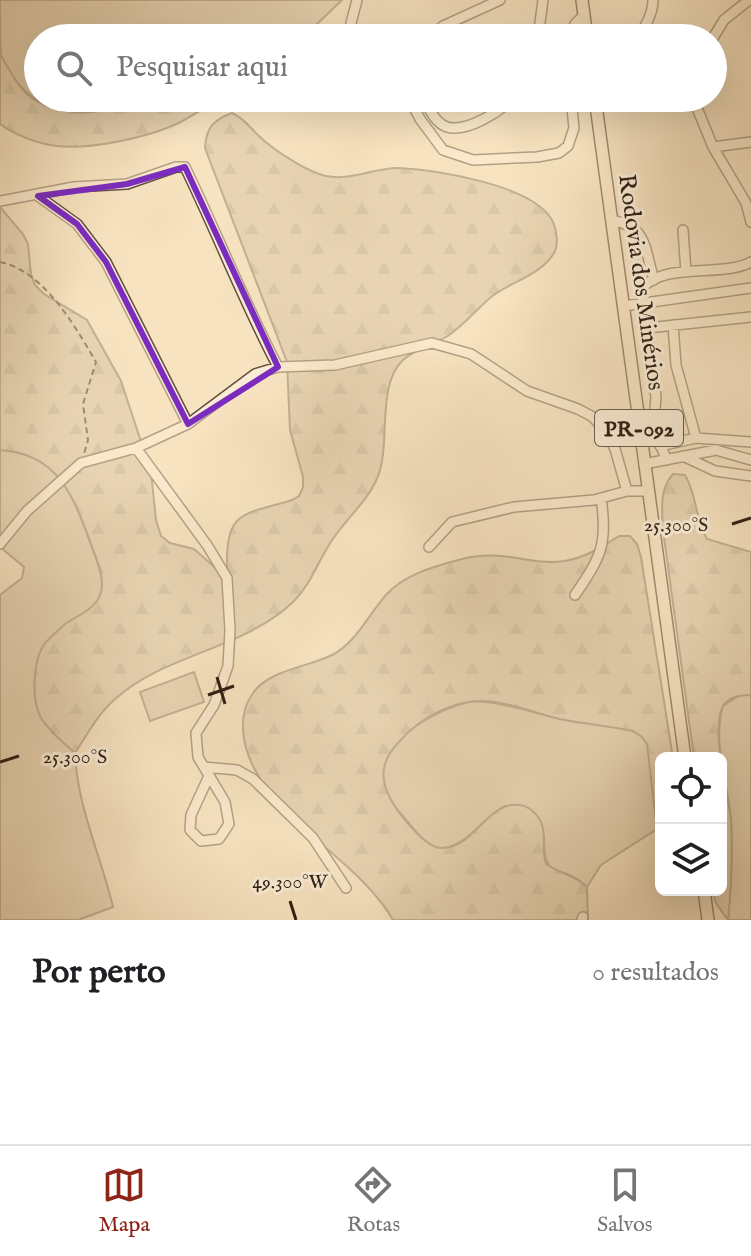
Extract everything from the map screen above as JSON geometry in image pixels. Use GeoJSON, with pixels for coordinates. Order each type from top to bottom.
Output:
{"type":"FeatureCollection","features":[{"type":"Feature","properties":{"kind":"main road"},"geometry":{"type":"LineString","coordinates":[[582,0],[584,24]]}},
{"type":"Feature","properties":{"kind":"main road","name":"Rodovia dos Minérios"},"geometry":{"type":"LineString","coordinates":[[597,112],[684,752]]}},
{"type":"Feature","properties":{"kind":"main road"},"geometry":{"type":"LineString","coordinates":[[705,896],[708,920]]}},
{"type":"Feature","properties":{"kind":"street"},"geometry":{"type":"LineString","coordinates":[[351,24],[357,0]]}},
{"type":"Feature","properties":{"kind":"street"},"geometry":{"type":"LineString","coordinates":[[447,24],[500,0]]}},
{"type":"Feature","properties":{"kind":"street"},"geometry":{"type":"LineString","coordinates":[[540,24],[543,0]]}},
{"type":"Feature","properties":{"kind":"street"},"geometry":{"type":"LineString","coordinates":[[645,24],[653,0]]}},
{"type":"Feature","properties":{"kind":"street"},"geometry":{"type":"LineString","coordinates":[[722,24],[749,0]]}},
{"type":"Feature","properties":{"kind":"street"},"geometry":{"type":"LineString","coordinates":[[575,24],[583,16]]}},
{"type":"Feature","properties":{"kind":"street"},"geometry":{"type":"LineString","coordinates":[[416,112],[443,150],[473,160],[559,153],[568,146],[574,128],[572,112]]}},
{"type":"Feature","properties":{"kind":"street"},"geometry":{"type":"LineString","coordinates":[[431,112],[445,126],[459,128],[499,112]]}},
{"type":"Feature","properties":{"kind":"street"},"geometry":{"type":"LineString","coordinates":[[699,112],[713,147],[746,203],[751,222]]}},
{"type":"Feature","properties":{"kind":"street"},"geometry":{"type":"LineString","coordinates":[[713,147],[751,142]]}},
{"type":"Feature","properties":{"kind":"street"},"geometry":{"type":"LineString","coordinates":[[0,201],[74,187],[127,184],[176,167],[185,167],[220,240],[251,317],[278,367]]}},
{"type":"Feature","properties":{"kind":"street"},"geometry":{"type":"LineString","coordinates":[[38,196],[77,224],[106,262],[188,424]]}},
{"type":"Feature","properties":{"kind":"street"},"geometry":{"type":"LineString","coordinates":[[611,220],[634,226],[640,233],[654,280]]}},
{"type":"Feature","properties":{"kind":"street"},"geometry":{"type":"LineString","coordinates":[[683,230],[686,272]]}},
{"type":"Feature","properties":{"kind":"street"},"geometry":{"type":"LineString","coordinates":[[667,460],[654,421],[656,397],[641,289],[654,280],[686,272],[737,268],[751,262]]}},
{"type":"Feature","properties":{"kind":"street"},"geometry":{"type":"LineString","coordinates":[[623,306],[751,288]]}},
{"type":"Feature","properties":{"kind":"street"},"geometry":{"type":"LineString","coordinates":[[647,328],[751,317]]}},
{"type":"Feature","properties":{"kind":"street"},"geometry":{"type":"LineString","coordinates":[[673,325],[676,365],[696,438]]}},
{"type":"Feature","properties":{"kind":"street"},"geometry":{"type":"LineString","coordinates":[[0,544],[27,511],[81,463],[136,448],[188,424],[255,374],[278,367],[335,365],[432,343],[471,354],[527,391],[593,417],[607,433],[615,449],[627,491]]}},
{"type":"Feature","properties":{"kind":"street"},"geometry":{"type":"LineString","coordinates":[[660,446],[696,438],[751,442]]}},
{"type":"Feature","properties":{"kind":"street"},"geometry":{"type":"LineString","coordinates":[[136,448],[207,545],[227,578],[230,630],[228,666],[214,705],[196,733],[198,757],[225,802],[229,824],[219,839],[201,841],[190,830],[191,815],[206,771]]}},
{"type":"Feature","properties":{"kind":"street"},"geometry":{"type":"LineString","coordinates":[[644,464],[716,450],[751,460]]}},
{"type":"Feature","properties":{"kind":"street"},"geometry":{"type":"LineString","coordinates":[[683,456],[715,471],[751,476]]}},
{"type":"Feature","properties":{"kind":"street"},"geometry":{"type":"LineString","coordinates":[[429,547],[452,522],[514,507],[647,491]]}},
{"type":"Feature","properties":{"kind":"street"},"geometry":{"type":"LineString","coordinates":[[575,595],[602,551],[605,522],[601,498]]}},
{"type":"Feature","properties":{"kind":"street"},"geometry":{"type":"LineString","coordinates":[[206,771],[237,770],[253,779],[313,838],[346,888]]}},
{"type":"Feature","properties":{"kind":"path"},"geometry":{"type":"LineString","coordinates":[[0,262],[28,275],[54,300],[71,319],[96,362],[83,404],[88,440],[81,463]]}},
{"type":"Feature","properties":{"kind":"highlighted area"},"geometry":{"type":"Polygon","coordinates":[[[185,167],[278,367],[188,424],[106,262],[77,224],[38,196],[127,184],[185,167]]]}},
{"type":"Feature","properties":{"kind":"green space"},"geometry":{"type":"Polygon","coordinates":[[[0,0],[342,0],[317,24],[24,24],[24,90],[1,56],[0,0]]]}},
{"type":"Feature","properties":{"kind":"green space"},"geometry":{"type":"Polygon","coordinates":[[[0,54],[24,91],[24,112],[197,112],[146,135],[70,147],[35,141],[0,124],[0,54]]]}},
{"type":"Feature","properties":{"kind":"green space"},"geometry":{"type":"Polygon","coordinates":[[[232,113],[281,153],[326,176],[344,177],[389,169],[414,169],[480,181],[522,196],[550,217],[556,234],[556,247],[550,259],[535,272],[491,297],[446,337],[403,360],[390,384],[378,476],[335,536],[300,595],[252,631],[134,684],[102,712],[75,753],[41,718],[36,702],[35,672],[43,646],[65,624],[96,603],[102,580],[78,510],[61,480],[36,459],[0,450],[0,207],[28,244],[35,285],[44,294],[87,320],[121,381],[151,472],[156,520],[161,536],[170,543],[194,549],[220,572],[227,567],[227,548],[234,525],[250,513],[292,500],[299,496],[303,487],[290,430],[287,362],[205,148],[212,126],[232,113]]]}},
{"type":"Feature","properties":{"kind":"green space"},"geometry":{"type":"Polygon","coordinates":[[[0,450],[36,459],[61,481],[78,510],[101,575],[99,598],[86,612],[65,625],[52,732],[75,753],[80,792],[113,907],[78,920],[0,920],[0,595],[22,578],[24,567],[0,547],[0,450]]]}},
{"type":"Feature","properties":{"kind":"green space"},"geometry":{"type":"Polygon","coordinates":[[[673,474],[685,475],[707,539],[751,552],[751,695],[732,698],[723,706],[718,730],[720,752],[693,752],[663,530],[663,493],[673,474]]]}},
{"type":"Feature","properties":{"kind":"green space"},"geometry":{"type":"Polygon","coordinates":[[[619,536],[630,536],[637,544],[641,557],[672,752],[655,752],[655,812],[647,744],[633,731],[560,719],[495,702],[468,702],[442,710],[407,733],[388,756],[384,783],[405,820],[427,842],[441,848],[463,841],[501,809],[511,805],[529,808],[543,827],[546,864],[587,887],[588,920],[393,920],[361,880],[284,809],[254,768],[243,730],[245,711],[253,693],[269,679],[342,649],[393,588],[421,572],[476,556],[551,562],[572,560],[619,536]]]}},
{"type":"Feature","properties":{"kind":"green space"},"geometry":{"type":"Polygon","coordinates":[[[194,672],[204,702],[150,721],[140,692],[194,672]]]}},
{"type":"Feature","properties":{"kind":"green space"},"geometry":{"type":"Polygon","coordinates":[[[740,695],[751,695],[751,920],[728,920],[732,846],[727,752],[721,752],[719,735],[723,706],[740,695]]]}},
{"type":"Feature","properties":{"kind":"green space"},"geometry":{"type":"Polygon","coordinates":[[[472,701],[498,704],[636,732],[647,744],[650,754],[655,830],[601,865],[587,887],[550,866],[544,850],[544,835],[505,806],[453,846],[440,848],[427,842],[390,798],[384,784],[384,762],[401,737],[414,727],[472,701]]]}},
{"type":"Feature","properties":{"kind":"green space"},"geometry":{"type":"Polygon","coordinates":[[[727,792],[732,833],[728,920],[714,896],[727,896],[727,792]]]}}]}
